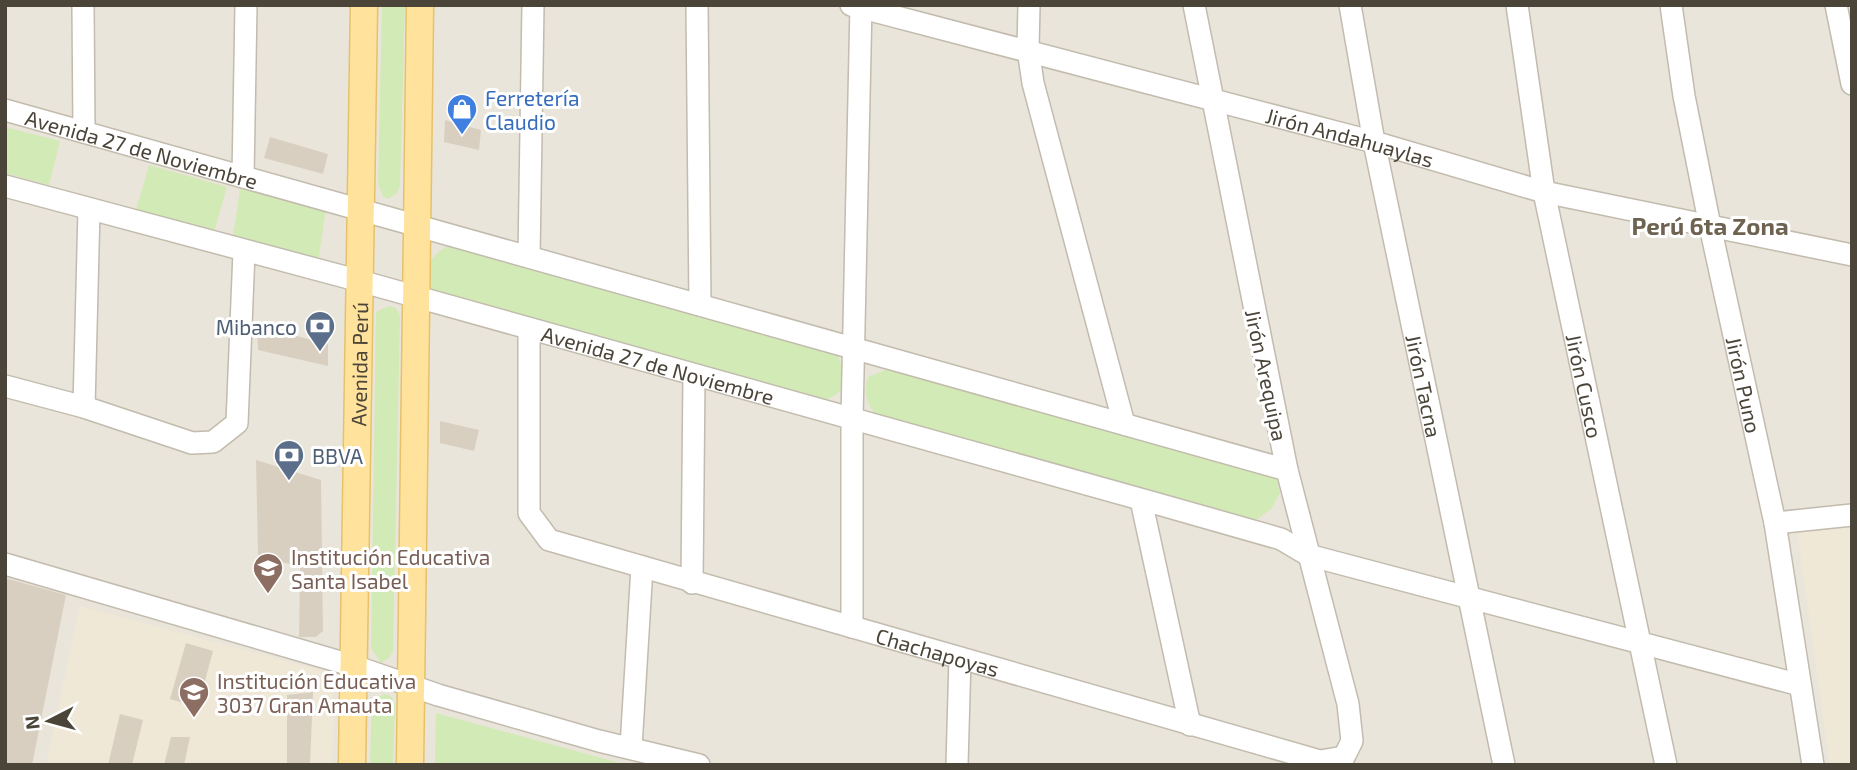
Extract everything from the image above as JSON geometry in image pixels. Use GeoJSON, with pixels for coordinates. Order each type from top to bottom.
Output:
{"type":"FeatureCollection","features":[{"type":"Feature","properties":{"kind":"main road","name":"Avenida Perú"},"geometry":{"type":"LineString","coordinates":[[352,765],[364,5]]}},
{"type":"Feature","properties":{"kind":"main road"},"geometry":{"type":"LineString","coordinates":[[410,765],[420,5]]}},
{"type":"Feature","properties":{"kind":"street"},"geometry":{"type":"LineString","coordinates":[[83,5],[84,132]]}},
{"type":"Feature","properties":{"kind":"street"},"geometry":{"type":"LineString","coordinates":[[243,177],[246,5]]}},
{"type":"Feature","properties":{"kind":"street"},"geometry":{"type":"LineString","coordinates":[[528,257],[533,5]]}},
{"type":"Feature","properties":{"kind":"street"},"geometry":{"type":"LineString","coordinates":[[697,5],[700,305]]}},
{"type":"Feature","properties":{"kind":"street"},"geometry":{"type":"LineString","coordinates":[[1029,5],[1028,50],[1034,83],[1124,424]]}},
{"type":"Feature","properties":{"kind":"street","name":"Jirón Arequipa"},"geometry":{"type":"LineString","coordinates":[[1194,5],[1210,98],[1287,470],[1348,704],[1352,741]]}},
{"type":"Feature","properties":{"kind":"street","name":"Jirón Tacna"},"geometry":{"type":"LineString","coordinates":[[1350,5],[1374,142],[1504,765]]}},
{"type":"Feature","properties":{"kind":"street","name":"Jirón Cusco"},"geometry":{"type":"LineString","coordinates":[[1517,5],[1544,192],[1666,765]]}},
{"type":"Feature","properties":{"kind":"street","name":"Jirón Puno"},"geometry":{"type":"LineString","coordinates":[[1671,5],[1710,226],[1775,523],[1813,765]]}},
{"type":"Feature","properties":{"kind":"street"},"geometry":{"type":"LineString","coordinates":[[1836,5],[1852,83]]}},
{"type":"Feature","properties":{"kind":"street"},"geometry":{"type":"LineString","coordinates":[[852,626],[857,6]]}},
{"type":"Feature","properties":{"kind":"street","name":"Jirón Andahuaylas"},"geometry":{"type":"LineString","coordinates":[[857,6],[1374,142],[1544,192],[1852,256]]}},
{"type":"Feature","properties":{"kind":"street","name":"Avenida 27 de Noviembre"},"geometry":{"type":"LineString","coordinates":[[5,110],[1287,470]]}},
{"type":"Feature","properties":{"kind":"street","name":"Avenida 27 de Noviembre"},"geometry":{"type":"LineString","coordinates":[[5,187],[360,281],[852,418],[1280,539],[1308,555],[1800,685]]}},
{"type":"Feature","properties":{"kind":"street"},"geometry":{"type":"LineString","coordinates":[[84,407],[89,210]]}},
{"type":"Feature","properties":{"kind":"street"},"geometry":{"type":"LineString","coordinates":[[5,386],[84,407],[192,443],[213,442],[237,423],[244,252]]}},
{"type":"Feature","properties":{"kind":"street","name":"Chachapoyas"},"geometry":{"type":"LineString","coordinates":[[529,330],[529,513],[549,540],[1190,725],[1277,757],[1320,761],[1344,757],[1352,741]]}},
{"type":"Feature","properties":{"kind":"street"},"geometry":{"type":"LineString","coordinates":[[692,583],[694,375]]}},
{"type":"Feature","properties":{"kind":"street"},"geometry":{"type":"LineString","coordinates":[[1141,500],[1190,725]]}},
{"type":"Feature","properties":{"kind":"street"},"geometry":{"type":"LineString","coordinates":[[1775,523],[1852,515]]}},
{"type":"Feature","properties":{"kind":"street"},"geometry":{"type":"LineString","coordinates":[[5,564],[586,737],[699,765]]}},
{"type":"Feature","properties":{"kind":"street"},"geometry":{"type":"LineString","coordinates":[[631,747],[642,567]]}},
{"type":"Feature","properties":{"kind":"street"},"geometry":{"type":"LineString","coordinates":[[957,765],[960,658]]}},
{"type":"Feature","properties":{"kind":"shaded area"},"geometry":{"type":"Polygon","coordinates":[[[5,5],[1852,5],[1852,765],[5,765],[5,5]]]}},
{"type":"Feature","properties":{"kind":"shaded area"},"geometry":{"type":"Polygon","coordinates":[[[1852,521],[1852,765],[1830,765],[1797,529],[1852,521]]]}},
{"type":"Feature","properties":{"kind":"shaded area","name":"Institución Educativa 3037 Gran Amauta"},"geometry":{"type":"Polygon","coordinates":[[[80,606],[334,674],[332,765],[46,765],[80,606]]]}},
{"type":"Feature","properties":{"kind":"green space"},"geometry":{"type":"Polygon","coordinates":[[[382,5],[405,5],[400,186],[397,193],[388,199],[383,196],[378,184],[382,5]]]}},
{"type":"Feature","properties":{"kind":"green space"},"geometry":{"type":"Polygon","coordinates":[[[5,127],[60,141],[49,185],[5,173],[5,127]]]}},
{"type":"Feature","properties":{"kind":"green space"},"geometry":{"type":"Polygon","coordinates":[[[149,165],[227,187],[214,232],[136,210],[149,165]]]}},
{"type":"Feature","properties":{"kind":"green space"},"geometry":{"type":"Polygon","coordinates":[[[241,183],[326,207],[318,264],[232,243],[241,183]]]}},
{"type":"Feature","properties":{"kind":"green space"},"geometry":{"type":"Polygon","coordinates":[[[450,245],[837,354],[848,380],[834,396],[813,402],[433,292],[428,277],[432,258],[450,245]]]}},
{"type":"Feature","properties":{"kind":"green space"},"geometry":{"type":"Polygon","coordinates":[[[389,306],[396,308],[400,316],[393,650],[390,657],[381,663],[371,648],[376,312],[389,306]]]}},
{"type":"Feature","properties":{"kind":"green space"},"geometry":{"type":"Polygon","coordinates":[[[898,365],[1262,469],[1276,478],[1280,493],[1272,508],[1256,520],[879,419],[867,399],[868,377],[898,365]]]}},
{"type":"Feature","properties":{"kind":"green space"},"geometry":{"type":"Polygon","coordinates":[[[384,694],[391,696],[395,704],[393,765],[370,765],[372,700],[384,694]]]}},
{"type":"Feature","properties":{"kind":"green space"},"geometry":{"type":"Polygon","coordinates":[[[436,713],[627,765],[435,765],[436,713]]]}},
{"type":"Feature","properties":{"kind":"building","name":"Ferretería Claudio"},"geometry":{"type":"Polygon","coordinates":[[[445,120],[481,130],[479,150],[444,142],[445,120]]]}},
{"type":"Feature","properties":{"kind":"building"},"geometry":{"type":"Polygon","coordinates":[[[270,137],[328,154],[323,174],[264,158],[270,137]]]}},
{"type":"Feature","properties":{"kind":"building"},"geometry":{"type":"Polygon","coordinates":[[[257,326],[328,344],[328,366],[258,350],[257,326]]]}},
{"type":"Feature","properties":{"kind":"building"},"geometry":{"type":"Polygon","coordinates":[[[440,421],[479,430],[474,451],[440,443],[440,421]]]}},
{"type":"Feature","properties":{"kind":"building"},"geometry":{"type":"Polygon","coordinates":[[[256,460],[321,480],[323,631],[316,637],[299,637],[300,567],[258,555],[256,460]]]}},
{"type":"Feature","properties":{"kind":"building"},"geometry":{"type":"Polygon","coordinates":[[[5,578],[66,595],[32,765],[5,765],[5,578]]]}},
{"type":"Feature","properties":{"kind":"building"},"geometry":{"type":"Polygon","coordinates":[[[186,643],[213,651],[198,707],[170,699],[186,643]]]}},
{"type":"Feature","properties":{"kind":"building"},"geometry":{"type":"Polygon","coordinates":[[[313,692],[310,765],[287,765],[287,695],[313,692]]]}},
{"type":"Feature","properties":{"kind":"building"},"geometry":{"type":"Polygon","coordinates":[[[120,714],[143,720],[132,765],[108,765],[120,714]]]}},
{"type":"Feature","properties":{"kind":"building"},"geometry":{"type":"Polygon","coordinates":[[[171,737],[190,737],[184,765],[164,765],[171,737]]]}},
{"type":"Feature","properties":{"kind":"place","name":"Ferretería Claudio"},"geometry":{"type":"Point","coordinates":[462,136]}},
{"type":"Feature","properties":{"kind":"place","name":"Mibanco"},"geometry":{"type":"Point","coordinates":[320,353]}},
{"type":"Feature","properties":{"kind":"place","name":"BBVA"},"geometry":{"type":"Point","coordinates":[289,482]}},
{"type":"Feature","properties":{"kind":"place","name":"Institución Educativa Santa Isabel"},"geometry":{"type":"Point","coordinates":[268,595]}},
{"type":"Feature","properties":{"kind":"place","name":"Institución Educativa 3037 Gran Amauta"},"geometry":{"type":"Point","coordinates":[194,719]}},
{"type":"Feature","properties":{"kind":"district","name":"Perú 6ta Zona"},"geometry":{"type":"Point","coordinates":[1710,225]}}]}
